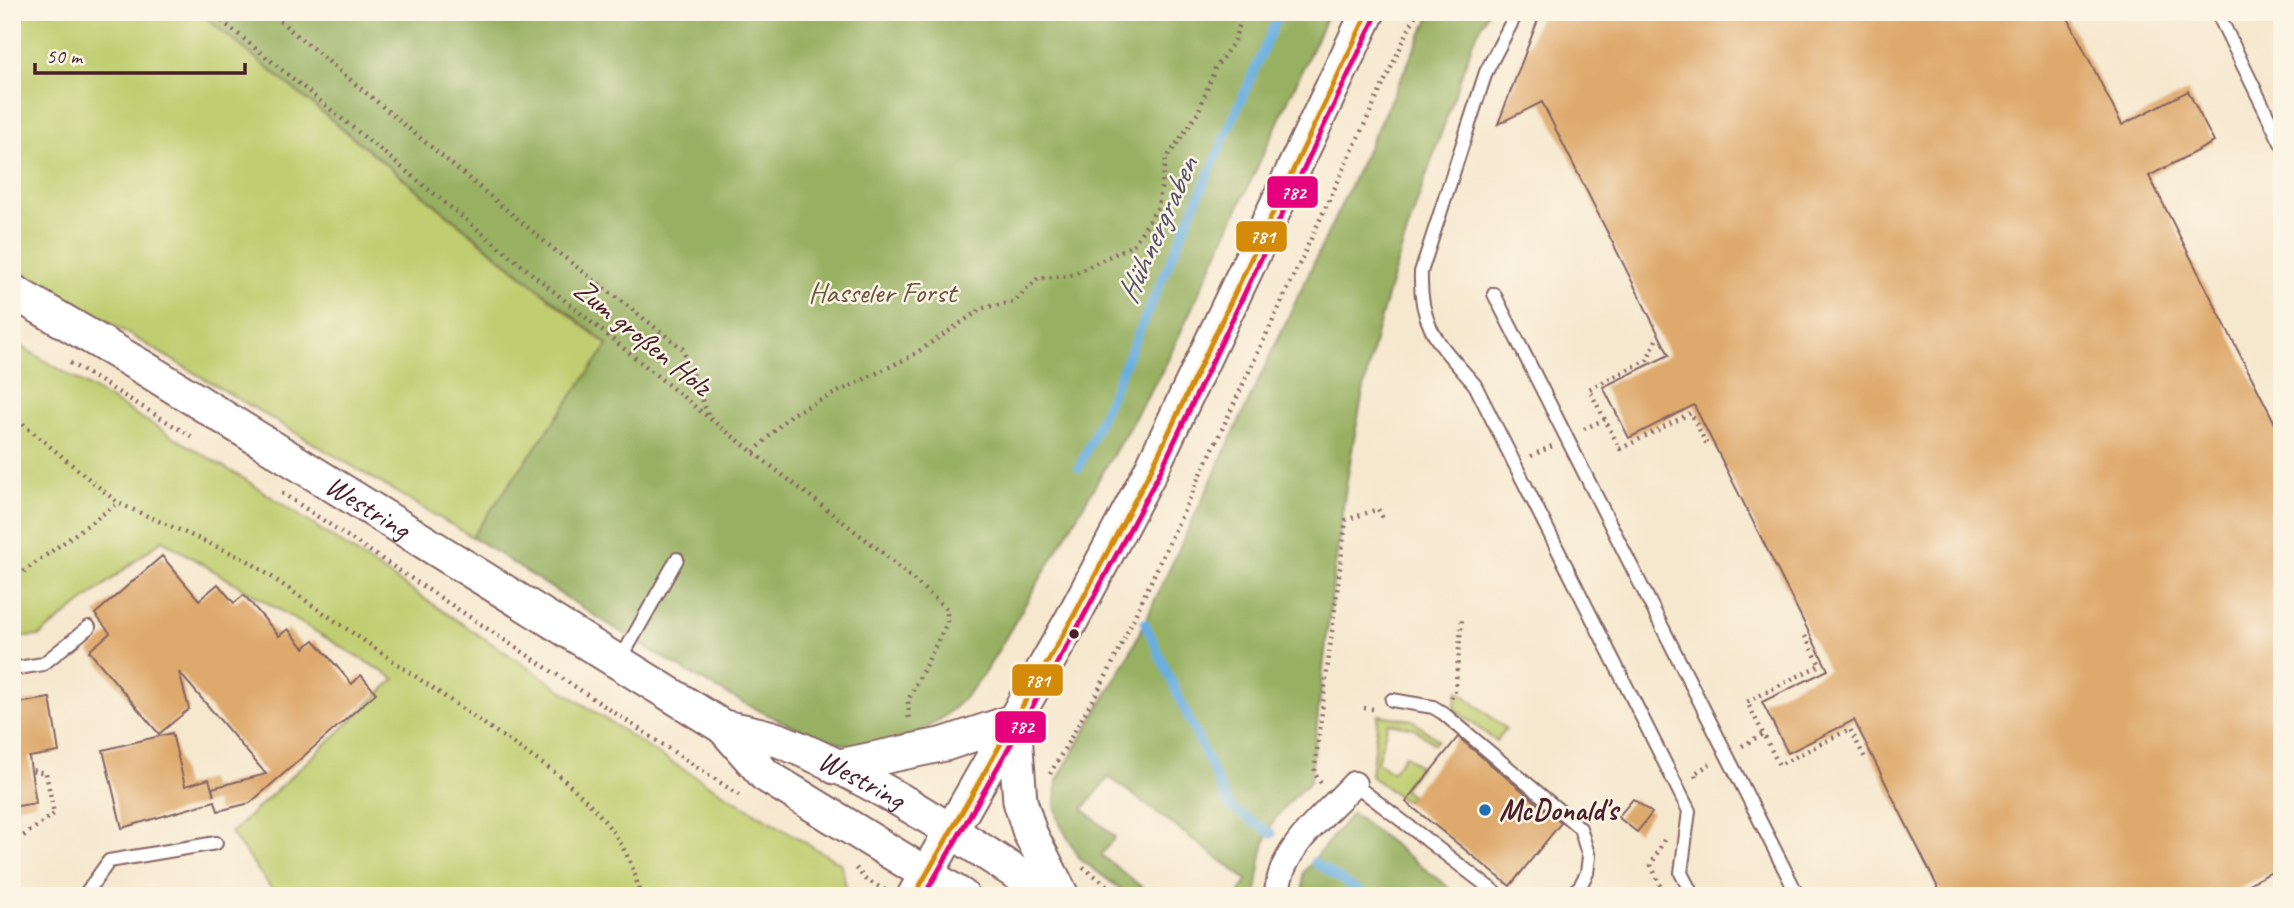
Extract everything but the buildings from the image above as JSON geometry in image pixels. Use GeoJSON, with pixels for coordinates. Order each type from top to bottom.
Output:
{"type":"FeatureCollection","features":[{"type":"Feature","properties":{"kind":"main road"},"geometry":{"type":"LineString","coordinates":[[920,885],[953,831],[1151,470],[1368,12]]}},
{"type":"Feature","properties":{"kind":"main road","name":"Westring"},"geometry":{"type":"LineString","coordinates":[[12,291],[144,368],[723,727],[765,775],[920,885],[962,896]]}},
{"type":"Feature","properties":{"kind":"main road"},"geometry":{"type":"LineString","coordinates":[[835,766],[944,744],[1014,721]]}},
{"type":"Feature","properties":{"kind":"main road"},"geometry":{"type":"LineString","coordinates":[[1014,721],[1020,801],[1030,833],[1062,896]]}},
{"type":"Feature","properties":{"kind":"main road","name":"Westring"},"geometry":{"type":"LineString","coordinates":[[723,727],[779,740],[835,766],[953,831],[1052,896]]}},
{"type":"Feature","properties":{"kind":"street"},"geometry":{"type":"LineString","coordinates":[[1277,896],[1281,874],[1296,845],[1354,784]]}},
{"type":"Feature","properties":{"kind":"lane"},"geometry":{"type":"LineString","coordinates":[[1517,12],[1486,72],[1421,272],[1420,303],[1432,334],[1475,385],[1689,811],[1681,873],[1693,896]]}},
{"type":"Feature","properties":{"kind":"lane"},"geometry":{"type":"LineString","coordinates":[[2217,12],[2282,145]]}},
{"type":"Feature","properties":{"kind":"lane"},"geometry":{"type":"LineString","coordinates":[[1493,294],[1798,896]]}},
{"type":"Feature","properties":{"kind":"lane"},"geometry":{"type":"LineString","coordinates":[[619,662],[677,559]]}},
{"type":"Feature","properties":{"kind":"lane"},"geometry":{"type":"LineString","coordinates":[[12,669],[43,664],[89,627]]}},
{"type":"Feature","properties":{"kind":"lane"},"geometry":{"type":"LineString","coordinates":[[1392,701],[1433,707],[1444,713],[1580,828],[1588,850],[1587,873],[1580,886],[1569,896]]}},
{"type":"Feature","properties":{"kind":"lane"},"geometry":{"type":"LineString","coordinates":[[1354,784],[1500,896]]}},
{"type":"Feature","properties":{"kind":"lane"},"geometry":{"type":"LineString","coordinates":[[84,896],[109,861],[216,843]]}},
{"type":"Feature","properties":{"kind":"path","name":"Zum großen Holz"},"geometry":{"type":"LineString","coordinates":[[211,12],[709,418],[878,549],[947,609],[947,623],[908,700],[909,732]]}},
{"type":"Feature","properties":{"kind":"path"},"geometry":{"type":"LineString","coordinates":[[270,12],[556,251],[682,348],[709,418]]}},
{"type":"Feature","properties":{"kind":"path"},"geometry":{"type":"LineString","coordinates":[[754,452],[790,415],[910,357],[983,308],[1014,302],[1038,278],[1070,276],[1133,245],[1158,207],[1166,159],[1198,113],[1215,68],[1233,43],[1244,12]]}},
{"type":"Feature","properties":{"kind":"path"},"geometry":{"type":"LineString","coordinates":[[1048,784],[1050,774],[1109,671],[1417,12]]}},
{"type":"Feature","properties":{"kind":"path"},"geometry":{"type":"LineString","coordinates":[[1657,340],[1647,360],[1590,389],[1620,449],[1691,414],[1707,445]]}},
{"type":"Feature","properties":{"kind":"path"},"geometry":{"type":"LineString","coordinates":[[59,357],[200,442]]}},
{"type":"Feature","properties":{"kind":"path"},"geometry":{"type":"LineString","coordinates":[[12,415],[118,503],[247,560],[557,774],[590,802],[617,835],[637,876],[640,896]]}},
{"type":"Feature","properties":{"kind":"path"},"geometry":{"type":"LineString","coordinates":[[281,492],[744,798]]}},
{"type":"Feature","properties":{"kind":"path"},"geometry":{"type":"LineString","coordinates":[[12,580],[118,503]]}},
{"type":"Feature","properties":{"kind":"path"},"geometry":{"type":"LineString","coordinates":[[1324,786],[1315,775],[1315,767],[1346,520],[1378,509],[1383,518]]}},
{"type":"Feature","properties":{"kind":"path"},"geometry":{"type":"LineString","coordinates":[[1444,713],[1455,691],[1462,619]]}},
{"type":"Feature","properties":{"kind":"path"},"geometry":{"type":"LineString","coordinates":[[1805,636],[1820,665],[1747,702],[1779,765],[1850,729],[1866,760]]}},
{"type":"Feature","properties":{"kind":"path"},"geometry":{"type":"LineString","coordinates":[[12,844],[54,814],[46,773],[31,770]]}},
{"type":"Feature","properties":{"kind":"path"},"geometry":{"type":"LineString","coordinates":[[865,879],[896,896]]}},
{"type":"Feature","properties":{"kind":"green space"},"geometry":{"type":"Polygon","coordinates":[[[12,12],[199,12],[608,346],[472,537],[12,265],[12,12]]]}},
{"type":"Feature","properties":{"kind":"green space","name":"Hasseler Forst"},"geometry":{"type":"Polygon","coordinates":[[[199,12],[1329,12],[1165,366],[989,666],[954,708],[927,728],[875,746],[839,743],[791,725],[734,698],[612,627],[472,537],[608,345],[199,12]]]}},
{"type":"Feature","properties":{"kind":"green space"},"geometry":{"type":"Polygon","coordinates":[[[1432,12],[1488,12],[1472,44],[1417,201],[1371,355],[1358,416],[1339,538],[1310,782],[1283,809],[1268,832],[1256,896],[1238,896],[1247,880],[1109,777],[1083,809],[1115,837],[1101,855],[1153,896],[1130,896],[1080,859],[1060,824],[1055,806],[1057,780],[1129,655],[1432,12]]]}},
{"type":"Feature","properties":{"kind":"green space"},"geometry":{"type":"Polygon","coordinates":[[[12,341],[246,480],[658,754],[841,864],[848,896],[277,896],[231,833],[395,679],[162,540],[39,636],[12,638],[12,341]]]}},
{"type":"Feature","properties":{"kind":"green space"},"geometry":{"type":"Polygon","coordinates":[[[1458,691],[1506,729],[1496,741],[1454,709],[1458,691]]]}},
{"type":"Feature","properties":{"kind":"green space"},"geometry":{"type":"Polygon","coordinates":[[[1378,715],[1412,720],[1438,740],[1434,744],[1414,728],[1388,723],[1377,762],[1392,772],[1405,755],[1420,767],[1403,789],[1411,795],[1406,802],[1371,776],[1378,715]]]}},
{"type":"Feature","properties":{"kind":"green space"},"geometry":{"type":"Polygon","coordinates":[[[1352,813],[1460,896],[1303,896],[1303,873],[1352,813]]]}},
{"type":"Feature","properties":{"kind":"waterway","name":"Hühnergraben"},"geometry":{"type":"LineString","coordinates":[[1079,468],[1280,12]]}},
{"type":"Feature","properties":{"kind":"waterway","name":"Hühnergraben"},"geometry":{"type":"LineString","coordinates":[[1145,623],[1229,806],[1272,834]]}},
{"type":"Feature","properties":{"kind":"waterway","name":"Hühnergraben"},"geometry":{"type":"LineString","coordinates":[[1314,862],[1367,896]]}},
{"type":"Feature","properties":{"kind":"transit line","name":"781"},"geometry":{"type":"LineString","coordinates":[[914,896],[1071,621],[1151,470],[1368,12]]}},
{"type":"Feature","properties":{"kind":"transit line","name":"782"},"geometry":{"type":"LineString","coordinates":[[924,896],[1079,625],[1159,474],[1376,16]]}},
{"type":"Feature","properties":{"kind":"place","name":"McDonald's"},"geometry":{"type":"Point","coordinates":[1485,810]}}]}
